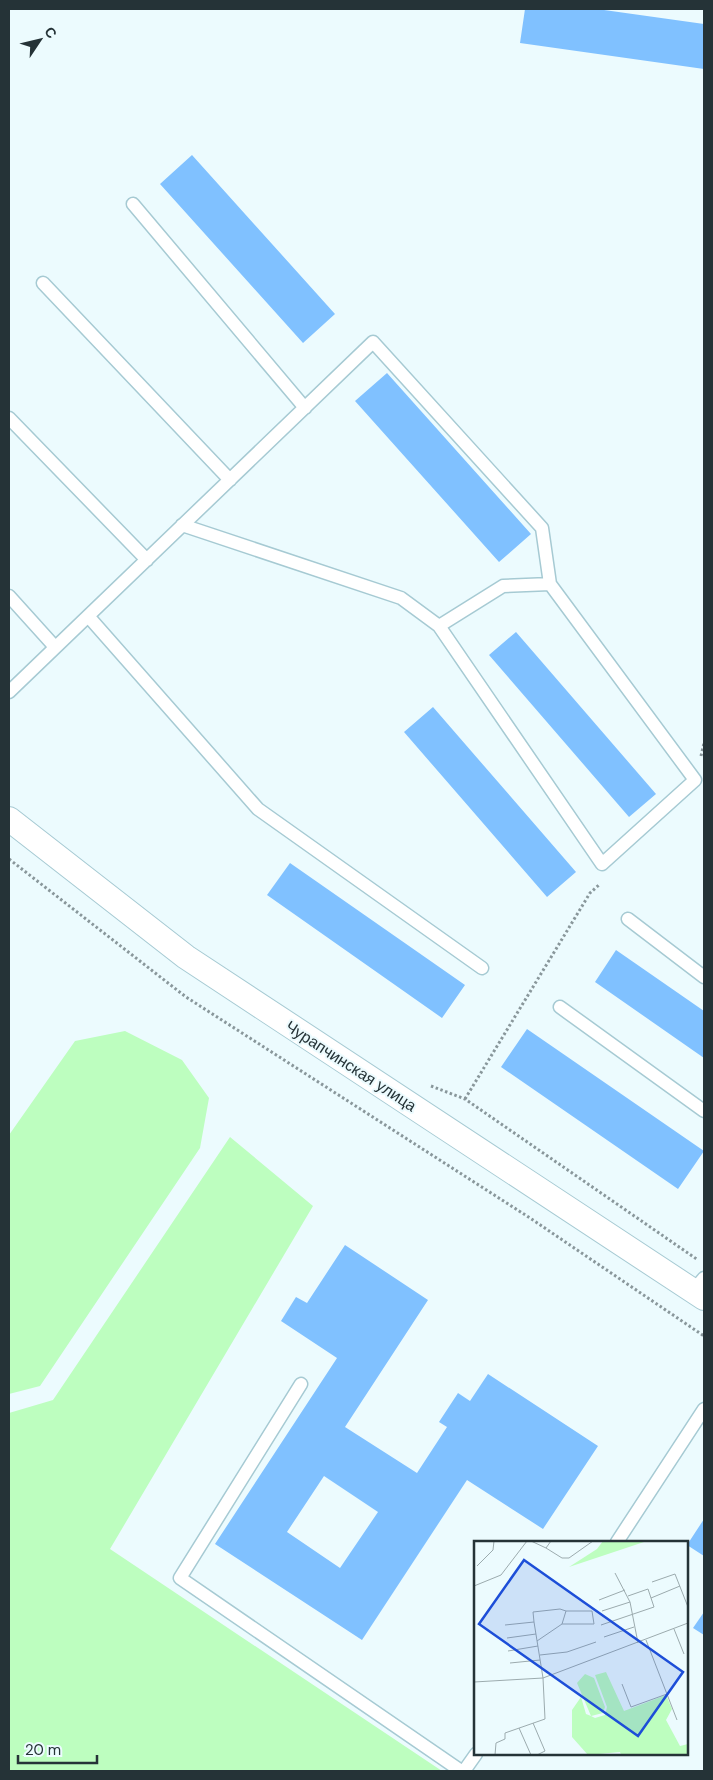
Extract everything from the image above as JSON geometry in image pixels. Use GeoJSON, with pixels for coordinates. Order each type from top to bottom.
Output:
{"type":"FeatureCollection","features":[{"type":"Feature","properties":{"kind":"street","name":"Чурапчинская улица"},"geometry":{"type":"LineString","coordinates":[[9,819],[186,958],[700,1289]]}},
{"type":"Feature","properties":{"kind":"lane"},"geometry":{"type":"LineString","coordinates":[[133,204],[305,408]]}},
{"type":"Feature","properties":{"kind":"lane"},"geometry":{"type":"LineString","coordinates":[[43,284],[230,480]]}},
{"type":"Feature","properties":{"kind":"lane"},"geometry":{"type":"LineString","coordinates":[[9,692],[182,525],[373,342],[542,528],[550,584],[695,780],[602,864],[439,626],[401,598],[182,525]]}},
{"type":"Feature","properties":{"kind":"lane"},"geometry":{"type":"LineString","coordinates":[[9,418],[146,560]]}},
{"type":"Feature","properties":{"kind":"lane"},"geometry":{"type":"LineString","coordinates":[[439,626],[503,586],[550,584]]}},
{"type":"Feature","properties":{"kind":"lane"},"geometry":{"type":"LineString","coordinates":[[9,596],[55,648]]}},
{"type":"Feature","properties":{"kind":"lane"},"geometry":{"type":"LineString","coordinates":[[88,616],[258,809],[482,968]]}},
{"type":"Feature","properties":{"kind":"lane"},"geometry":{"type":"LineString","coordinates":[[628,919],[704,977]]}},
{"type":"Feature","properties":{"kind":"lane"},"geometry":{"type":"LineString","coordinates":[[560,1007],[704,1111]]}},
{"type":"Feature","properties":{"kind":"lane"},"geometry":{"type":"LineString","coordinates":[[301,1384],[180,1578],[463,1771],[475,1755]]}},
{"type":"Feature","properties":{"kind":"lane"},"geometry":{"type":"LineString","coordinates":[[618,1541],[704,1409]]}},
{"type":"Feature","properties":{"kind":"path"},"geometry":{"type":"LineString","coordinates":[[695,780],[704,743]]}},
{"type":"Feature","properties":{"kind":"path"},"geometry":{"type":"LineString","coordinates":[[9,858],[186,997],[530,1218],[704,1336]]}},
{"type":"Feature","properties":{"kind":"path"},"geometry":{"type":"LineString","coordinates":[[465,1099],[590,893],[604,881]]}},
{"type":"Feature","properties":{"kind":"path"},"geometry":{"type":"LineString","coordinates":[[430,1086],[465,1099],[704,1264]]}},
{"type":"Feature","properties":{"kind":"green space"},"geometry":{"type":"Polygon","coordinates":[[[125,1031],[182,1060],[209,1098],[200,1148],[40,1386],[9,1394],[9,1135],[75,1041],[125,1031]]]}},
{"type":"Feature","properties":{"kind":"green space"},"geometry":{"type":"Polygon","coordinates":[[[230,1137],[313,1206],[110,1549],[442,1771],[9,1771],[9,1413],[53,1400],[230,1137]]]}},
{"type":"Feature","properties":{"kind":"building"},"geometry":{"type":"Polygon","coordinates":[[[525,9],[597,9],[704,24],[704,69],[520,43],[525,9]]]}},
{"type":"Feature","properties":{"kind":"building"},"geometry":{"type":"Polygon","coordinates":[[[192,155],[335,314],[303,343],[160,184],[192,155]]]}},
{"type":"Feature","properties":{"kind":"building"},"geometry":{"type":"Polygon","coordinates":[[[387,373],[531,534],[499,562],[355,401],[387,373]]]}},
{"type":"Feature","properties":{"kind":"building"},"geometry":{"type":"Polygon","coordinates":[[[516,632],[656,794],[629,817],[489,655],[516,632]]]}},
{"type":"Feature","properties":{"kind":"building"},"geometry":{"type":"Polygon","coordinates":[[[433,707],[576,872],[547,897],[404,732],[433,707]]]}},
{"type":"Feature","properties":{"kind":"building"},"geometry":{"type":"Polygon","coordinates":[[[290,863],[465,985],[442,1018],[267,895],[290,863]]]}},
{"type":"Feature","properties":{"kind":"building"},"geometry":{"type":"Polygon","coordinates":[[[616,950],[704,1011],[704,1058],[595,982],[616,950]]]}},
{"type":"Feature","properties":{"kind":"building"},"geometry":{"type":"Polygon","coordinates":[[[527,1029],[704,1151],[678,1189],[501,1067],[527,1029]]]}},
{"type":"Feature","properties":{"kind":"building"},"geometry":{"type":"Polygon","coordinates":[[[345,1245],[428,1300],[345,1427],[417,1473],[447,1427],[439,1422],[458,1393],[470,1401],[488,1374],[598,1446],[543,1529],[467,1480],[362,1640],[215,1544],[337,1358],[281,1321],[296,1297],[307,1303],[345,1245]],[[324,1476],[287,1532],[340,1568],[378,1512],[324,1476]]]}},
{"type":"Feature","properties":{"kind":"building"},"geometry":{"type":"Polygon","coordinates":[[[704,1519],[704,1556],[688,1546],[704,1519]]]}},
{"type":"Feature","properties":{"kind":"building"},"geometry":{"type":"Polygon","coordinates":[[[704,1612],[704,1635],[693,1628],[704,1612]]]}}]}
